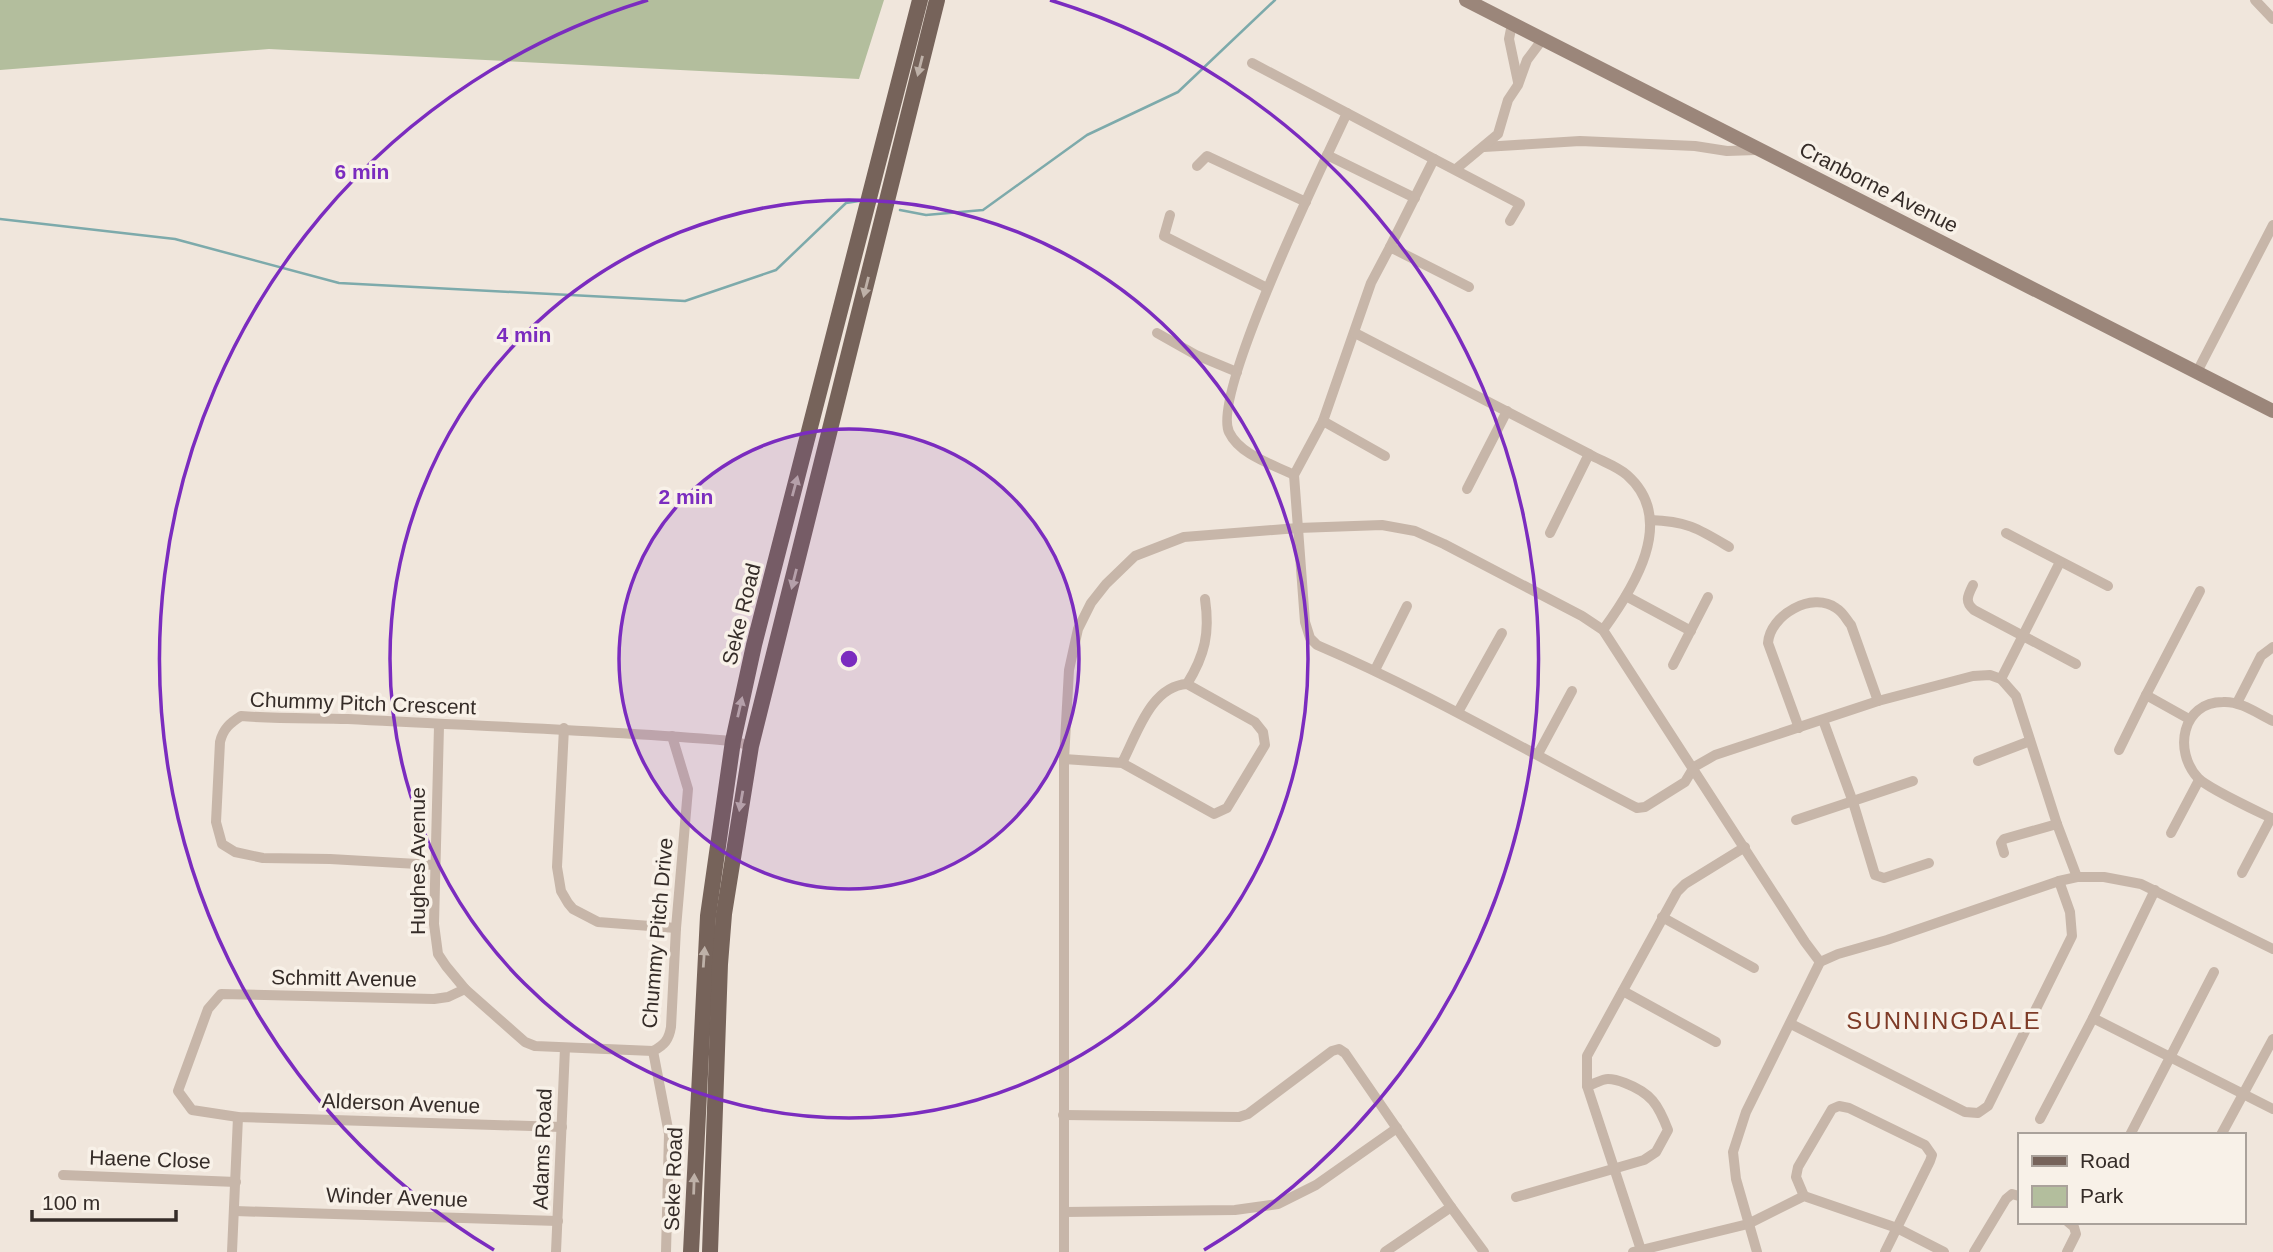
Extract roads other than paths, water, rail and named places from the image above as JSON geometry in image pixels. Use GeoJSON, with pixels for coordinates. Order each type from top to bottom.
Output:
{"type":"FeatureCollection","features":[{"type":"Feature","properties":{"kind":"main road","name":"Seke Road"},"geometry":{"type":"LineString","coordinates":[[691,1252],[706,939],[733,741],[754,645],[920,0]]}},
{"type":"Feature","properties":{"kind":"main road","name":"Seke Road"},"geometry":{"type":"LineString","coordinates":[[710,1252],[722,939],[727,882],[751,746],[937,0]]}},
{"type":"Feature","properties":{"kind":"street","name":"Cranborne Avenue"},"geometry":{"type":"LineString","coordinates":[[1466,0],[2273,411]]}},
{"type":"Feature","properties":{"kind":"street"},"geometry":{"type":"LineString","coordinates":[[2255,0],[2273,19]]}},
{"type":"Feature","properties":{"kind":"street"},"geometry":{"type":"LineString","coordinates":[[1512,24],[1509,39],[1518,85]]}},
{"type":"Feature","properties":{"kind":"street"},"geometry":{"type":"LineString","coordinates":[[1456,169],[1498,134],[1508,100],[1518,85],[1527,60],[1542,40]]}},
{"type":"Feature","properties":{"kind":"street"},"geometry":{"type":"LineString","coordinates":[[1252,63],[1520,204],[1510,221]]}},
{"type":"Feature","properties":{"kind":"street"},"geometry":{"type":"LineString","coordinates":[[1294,475],[1247,452],[1237,444],[1227,428],[1230,400],[1237,372],[1267,288],[1347,113]]}},
{"type":"Feature","properties":{"kind":"street"},"geometry":{"type":"LineString","coordinates":[[1484,147],[1580,141],[1695,146],[1727,151],[1758,150]]}},
{"type":"Feature","properties":{"kind":"street"},"geometry":{"type":"LineString","coordinates":[[1327,155],[1415,198]]}},
{"type":"Feature","properties":{"kind":"street"},"geometry":{"type":"LineString","coordinates":[[1197,166],[1208,156],[1306,202]]}},
{"type":"Feature","properties":{"kind":"street"},"geometry":{"type":"LineString","coordinates":[[1434,159],[1371,283],[1323,421],[1294,475],[1305,622],[1310,638],[1317,645],[1375,670],[1458,712],[1637,808],[1645,807],[1685,782],[1694,767],[1715,755],[1878,701],[1973,676],[2001,679],[2016,696],[2077,877]]}},
{"type":"Feature","properties":{"kind":"street"},"geometry":{"type":"LineString","coordinates":[[1170,215],[1164,236],[1267,288]]}},
{"type":"Feature","properties":{"kind":"street"},"geometry":{"type":"LineString","coordinates":[[2197,372],[2273,225]]}},
{"type":"Feature","properties":{"kind":"street"},"geometry":{"type":"LineString","coordinates":[[1390,247],[1469,287]]}},
{"type":"Feature","properties":{"kind":"street"},"geometry":{"type":"LineString","coordinates":[[1157,333],[1186,350],[1237,372]]}},
{"type":"Feature","properties":{"kind":"street"},"geometry":{"type":"LineString","coordinates":[[1355,334],[1626,475],[1642,495],[1650,520],[1648,547],[1626,596],[1603,630]]}},
{"type":"Feature","properties":{"kind":"street"},"geometry":{"type":"LineString","coordinates":[[1467,489],[1507,411]]}},
{"type":"Feature","properties":{"kind":"street"},"geometry":{"type":"LineString","coordinates":[[1323,421],[1385,456]]}},
{"type":"Feature","properties":{"kind":"street"},"geometry":{"type":"LineString","coordinates":[[1550,533],[1589,454]]}},
{"type":"Feature","properties":{"kind":"street"},"geometry":{"type":"LineString","coordinates":[[1650,520],[1674,521],[1695,527],[1729,547]]}},
{"type":"Feature","properties":{"kind":"street"},"geometry":{"type":"LineString","coordinates":[[1064,1252],[1064,759],[1069,670],[1078,629],[1091,603],[1106,584],[1135,556],[1184,537],[1382,525],[1415,531],[1582,616],[1603,630],[1694,767],[1805,943],[1820,962]]}},
{"type":"Feature","properties":{"kind":"street"},"geometry":{"type":"LineString","coordinates":[[2006,533],[2108,586]]}},
{"type":"Feature","properties":{"kind":"street"},"geometry":{"type":"LineString","coordinates":[[2001,679],[2060,562]]}},
{"type":"Feature","properties":{"kind":"street"},"geometry":{"type":"LineString","coordinates":[[1973,585],[1967,596],[1970,607],[2076,664]]}},
{"type":"Feature","properties":{"kind":"street"},"geometry":{"type":"LineString","coordinates":[[2119,750],[2200,591]]}},
{"type":"Feature","properties":{"kind":"street"},"geometry":{"type":"LineString","coordinates":[[1626,596],[1691,631]]}},
{"type":"Feature","properties":{"kind":"street"},"geometry":{"type":"LineString","coordinates":[[1673,665],[1708,597]]}},
{"type":"Feature","properties":{"kind":"street"},"geometry":{"type":"LineString","coordinates":[[1187,684],[1198,667],[1209,625],[1205,599]]}},
{"type":"Feature","properties":{"kind":"street"},"geometry":{"type":"LineString","coordinates":[[1799,728],[1768,643],[1777,621],[1795,608],[1818,603],[1830,604],[1843,614],[1850,625],[1878,701]]}},
{"type":"Feature","properties":{"kind":"street"},"geometry":{"type":"LineString","coordinates":[[1375,670],[1407,606]]}},
{"type":"Feature","properties":{"kind":"street"},"geometry":{"type":"LineString","coordinates":[[1458,712],[1502,633]]}},
{"type":"Feature","properties":{"kind":"street"},"geometry":{"type":"LineString","coordinates":[[2237,703],[2261,656],[2273,648]]}},
{"type":"Feature","properties":{"kind":"street"},"geometry":{"type":"LineString","coordinates":[[1064,759],[1122,763],[1214,814],[1227,808],[1265,745],[1265,737],[1255,722],[1187,684],[1178,685],[1155,699],[1122,763]]}},
{"type":"Feature","properties":{"kind":"street"},"geometry":{"type":"LineString","coordinates":[[1538,754],[1572,691]]}},
{"type":"Feature","properties":{"kind":"street"},"geometry":{"type":"LineString","coordinates":[[2146,695],[2189,719]]}},
{"type":"Feature","properties":{"kind":"street"},"geometry":{"type":"LineString","coordinates":[[2242,873],[2272,819],[2199,780],[2186,755],[2185,732],[2189,719],[2197,709],[2223,701],[2237,703],[2273,721]]}},
{"type":"Feature","properties":{"kind":"street","name":"Chummy Pitch Crescent"},"geometry":{"type":"LineString","coordinates":[[435,865],[263,858],[235,852],[222,844],[216,809],[222,733],[241,716],[346,719],[439,726],[564,728],[733,741],[751,746]]}},
{"type":"Feature","properties":{"kind":"street"},"geometry":{"type":"LineString","coordinates":[[1823,720],[1853,802],[1875,875],[1884,878],[1930,863]]}},
{"type":"Feature","properties":{"kind":"street","name":"Hughes Avenue"},"geometry":{"type":"LineString","coordinates":[[439,726],[435,865],[435,941],[438,954],[466,989],[525,1042],[535,1046],[653,1051]]}},
{"type":"Feature","properties":{"kind":"street"},"geometry":{"type":"LineString","coordinates":[[564,728],[557,867],[561,891],[573,909],[598,922],[676,928]]}},
{"type":"Feature","properties":{"kind":"street","name":"Chummy Pitch Drive"},"geometry":{"type":"LineString","coordinates":[[666,1252],[669,1134],[653,1051],[665,1043],[671,1027],[688,789],[672,736]]}},
{"type":"Feature","properties":{"kind":"street"},"geometry":{"type":"LineString","coordinates":[[1978,761],[2030,741]]}},
{"type":"Feature","properties":{"kind":"street"},"geometry":{"type":"LineString","coordinates":[[2171,833],[2199,780]]}},
{"type":"Feature","properties":{"kind":"street"},"geometry":{"type":"LineString","coordinates":[[1796,820],[1913,781]]}},
{"type":"Feature","properties":{"kind":"street"},"geometry":{"type":"LineString","coordinates":[[2004,853],[2001,843],[2004,839],[2057,824]]}},
{"type":"Feature","properties":{"kind":"street"},"geometry":{"type":"LineString","coordinates":[[1745,847],[1685,884],[1669,903],[1587,1056],[1587,1086],[1615,1167],[1637,1251],[1748,1224],[1804,1196],[1897,1228],[1944,1252]]}},
{"type":"Feature","properties":{"kind":"street"},"geometry":{"type":"LineString","coordinates":[[1757,1252],[1734,1170],[1733,1152],[1746,1112],[1820,962],[2077,877],[2116,879],[2141,884],[2273,949]]}},
{"type":"Feature","properties":{"kind":"street"},"geometry":{"type":"LineString","coordinates":[[1791,1024],[1965,1112],[1978,1113],[1988,1106],[2072,936],[2070,912],[2059,881]]}},
{"type":"Feature","properties":{"kind":"street"},"geometry":{"type":"LineString","coordinates":[[2040,1119],[2155,890]]}},
{"type":"Feature","properties":{"kind":"street"},"geometry":{"type":"LineString","coordinates":[[1662,917],[1754,968]]}},
{"type":"Feature","properties":{"kind":"street"},"geometry":{"type":"LineString","coordinates":[[2131,1133],[2214,972]]}},
{"type":"Feature","properties":{"kind":"street","name":"Schmitt Avenue"},"geometry":{"type":"LineString","coordinates":[[221,994],[434,999],[448,998],[466,989]]}},
{"type":"Feature","properties":{"kind":"street"},"geometry":{"type":"LineString","coordinates":[[1623,991],[1716,1042]]}},
{"type":"Feature","properties":{"kind":"street","name":"Alderson Avenue"},"geometry":{"type":"LineString","coordinates":[[221,994],[208,1009],[178,1091],[192,1110],[238,1117],[562,1127]]}},
{"type":"Feature","properties":{"kind":"street"},"geometry":{"type":"LineString","coordinates":[[2093,1018],[2273,1109]]}},
{"type":"Feature","properties":{"kind":"street"},"geometry":{"type":"LineString","coordinates":[[2222,1133],[2273,1039]]}},
{"type":"Feature","properties":{"kind":"street","name":"Adams Road"},"geometry":{"type":"LineString","coordinates":[[556,1252],[565,1048]]}},
{"type":"Feature","properties":{"kind":"street"},"geometry":{"type":"LineString","coordinates":[[1063,1115],[1238,1117],[1248,1114],[1332,1051],[1339,1049],[1345,1053],[1484,1252]]}},
{"type":"Feature","properties":{"kind":"street"},"geometry":{"type":"LineString","coordinates":[[1516,1197],[1651,1156],[1664,1137],[1667,1126],[1657,1106],[1645,1092],[1607,1079],[1587,1086]]}},
{"type":"Feature","properties":{"kind":"street"},"geometry":{"type":"LineString","coordinates":[[1804,1196],[1796,1177],[1798,1167],[1832,1109],[1839,1106],[1849,1108],[1930,1150],[1930,1161],[1885,1252]]}},
{"type":"Feature","properties":{"kind":"street"},"geometry":{"type":"LineString","coordinates":[[232,1252],[238,1117]]}},
{"type":"Feature","properties":{"kind":"street"},"geometry":{"type":"LineString","coordinates":[[1064,1212],[1235,1210],[1278,1204],[1316,1185],[1397,1128]]}},
{"type":"Feature","properties":{"kind":"street","name":"Haene Close"},"geometry":{"type":"LineString","coordinates":[[63,1175],[236,1182]]}},
{"type":"Feature","properties":{"kind":"street"},"geometry":{"type":"LineString","coordinates":[[1974,1252],[2006,1199],[2012,1194],[2018,1196]]}},
{"type":"Feature","properties":{"kind":"street"},"geometry":{"type":"LineString","coordinates":[[1385,1252],[1451,1208]]}},
{"type":"Feature","properties":{"kind":"street","name":"Winder Avenue"},"geometry":{"type":"LineString","coordinates":[[235,1211],[558,1221]]}},
{"type":"Feature","properties":{"kind":"street"},"geometry":{"type":"LineString","coordinates":[[2067,1252],[2076,1234],[2070,1224]]}},
{"type":"Feature","properties":{"kind":"waterway"},"geometry":{"type":"LineString","coordinates":[[900,210],[926,215],[983,210],[1087,135],[1178,92],[1275,0]]}},
{"type":"Feature","properties":{"kind":"waterway"},"geometry":{"type":"LineString","coordinates":[[0,219],[175,239],[339,283],[685,301],[776,270],[846,203],[859,201]]}},
{"type":"Feature","properties":{"kind":"district","name":"SUNNINGDALE"},"geometry":{"type":"Point","coordinates":[1944,1020]}}]}
